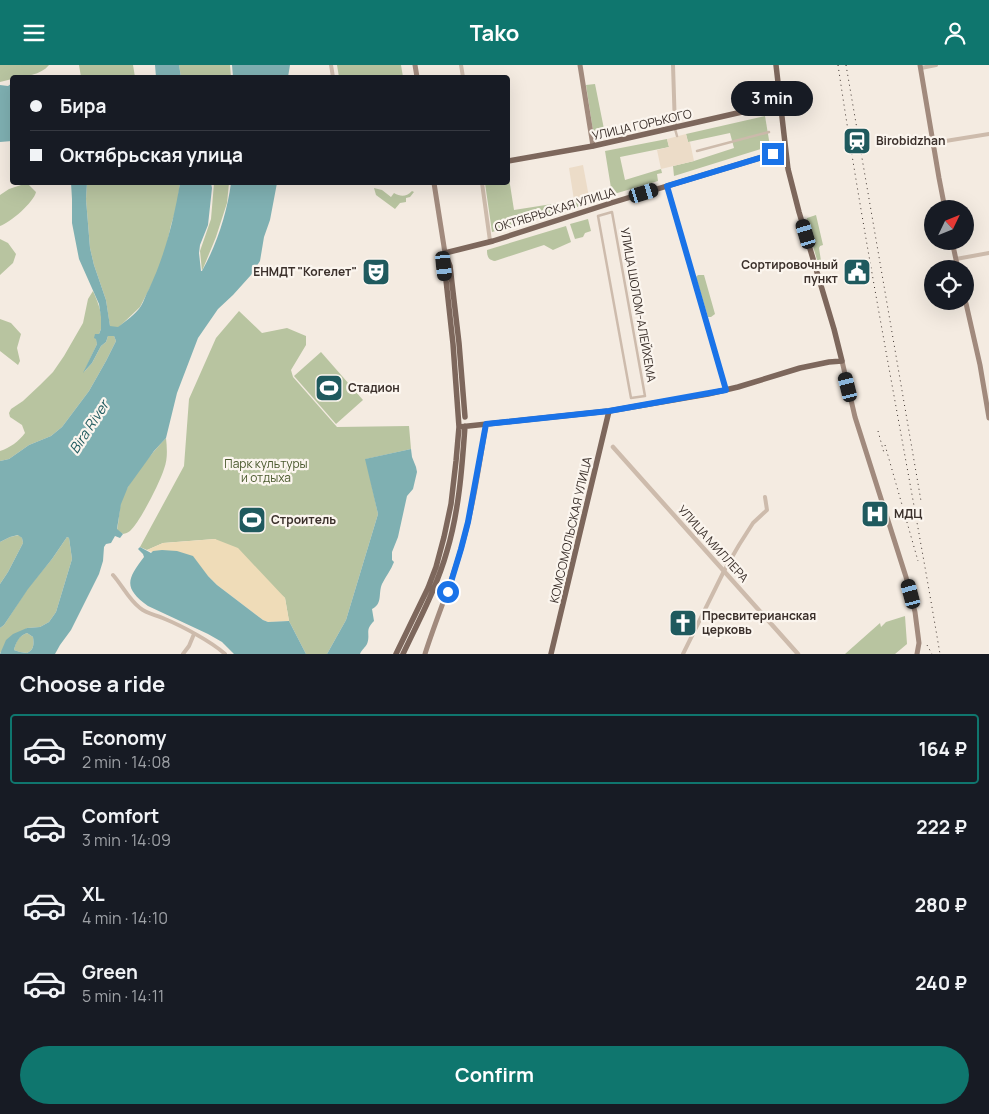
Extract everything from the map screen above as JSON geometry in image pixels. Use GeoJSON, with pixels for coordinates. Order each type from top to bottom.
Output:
{"type":"FeatureCollection","features":[{"type":"Feature","properties":{"kind":"main road"},"geometry":{"type":"LineString","coordinates":[[580,65],[593,146]]}},
{"type":"Feature","properties":{"kind":"main road"},"geometry":{"type":"LineString","coordinates":[[776,65],[788,169],[792,187],[834,329],[855,417],[906,577],[915,612],[919,643],[917,654]]}},
{"type":"Feature","properties":{"kind":"main road"},"geometry":{"type":"LineString","coordinates":[[921,66],[943,200]]}},
{"type":"Feature","properties":{"kind":"main road","name":"УЛИЦА ГОРЬКОГО"},"geometry":{"type":"LineString","coordinates":[[510,161],[593,146],[755,109],[780,106]]}},
{"type":"Feature","properties":{"kind":"main road","name":"ОКТЯБРЬСКАЯ УЛИЦА"},"geometry":{"type":"LineString","coordinates":[[445,253],[490,241],[773,154],[786,152]]}},
{"type":"Feature","properties":{"kind":"main road"},"geometry":{"type":"LineString","coordinates":[[403,654],[434,589],[447,553],[457,505],[462,426],[444,262],[445,253],[434,185]]}},
{"type":"Feature","properties":{"kind":"main road"},"geometry":{"type":"LineString","coordinates":[[954,250],[956,259]]}},
{"type":"Feature","properties":{"kind":"main road"},"geometry":{"type":"LineString","coordinates":[[396,654],[428,588],[444,537],[465,417],[451,274],[449,261],[445,253]]}},
{"type":"Feature","properties":{"kind":"main road"},"geometry":{"type":"LineString","coordinates":[[968,310],[980,365],[989,418]]}},
{"type":"Feature","properties":{"kind":"main road"},"geometry":{"type":"LineString","coordinates":[[462,426],[609,411],[726,390],[800,369],[842,361]]}},
{"type":"Feature","properties":{"kind":"main road","name":"КОМСОМОЛЬСКАЯ УЛИЦА"},"geometry":{"type":"LineString","coordinates":[[550,654],[609,411]]}},
{"type":"Feature","properties":{"kind":"main road"},"geometry":{"type":"LineString","coordinates":[[424,654],[448,592],[461,549],[468,522],[486,424]]}},
{"type":"Feature","properties":{"kind":"street"},"geometry":{"type":"LineString","coordinates":[[672,65],[677,137]]}},
{"type":"Feature","properties":{"kind":"street"},"geometry":{"type":"LineString","coordinates":[[921,66],[936,65]]}},
{"type":"Feature","properties":{"kind":"street"},"geometry":{"type":"LineString","coordinates":[[697,151],[769,132]]}},
{"type":"Feature","properties":{"kind":"street"},"geometry":{"type":"LineString","coordinates":[[933,143],[989,134]]}},
{"type":"Feature","properties":{"kind":"street"},"geometry":{"type":"LineString","coordinates":[[482,185],[490,241]]}},
{"type":"Feature","properties":{"kind":"street"},"geometry":{"type":"LineString","coordinates":[[667,186],[726,390]]}},
{"type":"Feature","properties":{"kind":"street","name":"УЛИЦА ШОЛОМ-АЛЕЙХЕМА"},"geometry":{"type":"LineString","coordinates":[[612,212],[645,396],[630,398],[598,216],[612,212]]}},
{"type":"Feature","properties":{"kind":"street"},"geometry":{"type":"LineString","coordinates":[[956,259],[989,253]]}},
{"type":"Feature","properties":{"kind":"street","name":"УЛИЦА МИЛЛЕРА"},"geometry":{"type":"LineString","coordinates":[[613,447],[798,654]]}},
{"type":"Feature","properties":{"kind":"street"},"geometry":{"type":"LineString","coordinates":[[683,654],[724,571],[753,523],[767,510],[765,497]]}},
{"type":"Feature","properties":{"kind":"street"},"geometry":{"type":"LineString","coordinates":[[113,575],[140,608],[167,619],[218,647],[225,654]]}},
{"type":"Feature","properties":{"kind":"street"},"geometry":{"type":"LineString","coordinates":[[182,654],[189,646],[194,634]]}},
{"type":"Feature","properties":{"kind":"green space"},"geometry":{"type":"Polygon","coordinates":[[[0,65],[49,65],[37,73],[30,75],[10,75],[10,80],[0,82],[0,65]]]}},
{"type":"Feature","properties":{"kind":"green space"},"geometry":{"type":"Polygon","coordinates":[[[79,65],[133,65],[135,75],[81,75],[79,65]]]}},
{"type":"Feature","properties":{"kind":"green space"},"geometry":{"type":"Polygon","coordinates":[[[179,65],[230,65],[231,75],[181,75],[179,65]]]}},
{"type":"Feature","properties":{"kind":"green space"},"geometry":{"type":"Polygon","coordinates":[[[337,65],[401,65],[403,75],[339,75],[337,65]]]}},
{"type":"Feature","properties":{"kind":"green space"},"geometry":{"type":"Polygon","coordinates":[[[595,84],[605,134],[594,137],[586,85],[595,84]]]}},
{"type":"Feature","properties":{"kind":"green space"},"geometry":{"type":"Polygon","coordinates":[[[765,116],[770,146],[674,176],[673,166],[734,148],[730,133],[688,142],[686,134],[765,116]]]}},
{"type":"Feature","properties":{"kind":"green space"},"geometry":{"type":"Polygon","coordinates":[[[667,139],[669,147],[620,157],[625,180],[661,169],[662,173],[657,174],[658,181],[612,194],[605,151],[667,139]]]}},
{"type":"Feature","properties":{"kind":"green space"},"geometry":{"type":"Polygon","coordinates":[[[21,185],[29,185],[36,192],[21,212],[0,226],[0,195],[9,189],[21,185]]]}},
{"type":"Feature","properties":{"kind":"green space"},"geometry":{"type":"Polygon","coordinates":[[[87,185],[180,185],[177,206],[159,270],[140,307],[119,327],[110,327],[106,300],[94,265],[90,248],[86,199],[87,185]]]}},
{"type":"Feature","properties":{"kind":"green space"},"geometry":{"type":"Polygon","coordinates":[[[214,185],[229,185],[227,203],[202,271],[200,251],[211,219],[214,185]]]}},
{"type":"Feature","properties":{"kind":"green space"},"geometry":{"type":"Polygon","coordinates":[[[485,185],[510,185],[514,210],[590,198],[591,203],[492,232],[485,185]]]}},
{"type":"Feature","properties":{"kind":"green space"},"geometry":{"type":"Polygon","coordinates":[[[374,188],[382,190],[391,197],[394,193],[403,196],[412,191],[414,192],[410,197],[406,198],[406,202],[400,203],[395,209],[376,195],[374,188]]]}},
{"type":"Feature","properties":{"kind":"green space"},"geometry":{"type":"Polygon","coordinates":[[[816,215],[823,245],[819,248],[821,261],[818,263],[806,223],[807,218],[816,215]]]}},
{"type":"Feature","properties":{"kind":"green space"},"geometry":{"type":"Polygon","coordinates":[[[588,219],[591,231],[585,233],[583,237],[575,239],[570,224],[588,219]]]}},
{"type":"Feature","properties":{"kind":"green space"},"geometry":{"type":"Polygon","coordinates":[[[566,226],[571,242],[553,250],[544,245],[495,261],[489,259],[487,250],[566,226]]]}},
{"type":"Feature","properties":{"kind":"green space"},"geometry":{"type":"Polygon","coordinates":[[[0,239],[8,243],[16,254],[13,263],[0,275],[0,239]]]}},
{"type":"Feature","properties":{"kind":"green space"},"geometry":{"type":"Polygon","coordinates":[[[704,275],[715,314],[711,317],[708,317],[696,277],[704,275]]]}},
{"type":"Feature","properties":{"kind":"green space"},"geometry":{"type":"Polygon","coordinates":[[[93,291],[100,310],[102,324],[97,344],[84,372],[92,363],[101,346],[106,342],[108,336],[114,336],[116,341],[106,361],[89,391],[62,427],[51,436],[29,445],[9,459],[0,461],[0,451],[14,444],[25,433],[22,425],[10,417],[11,409],[23,401],[53,372],[83,323],[88,299],[93,291]]]}},
{"type":"Feature","properties":{"kind":"green space","name":"Парк культуры и отдыха"},"geometry":{"type":"Polygon","coordinates":[[[239,311],[262,333],[287,328],[306,336],[306,345],[291,370],[293,377],[337,427],[409,426],[411,449],[366,459],[378,514],[346,620],[327,654],[306,654],[289,621],[285,598],[215,539],[163,543],[147,550],[140,547],[184,466],[189,399],[216,338],[239,311]]]}},
{"type":"Feature","properties":{"kind":"green space"},"geometry":{"type":"Polygon","coordinates":[[[0,319],[11,323],[21,334],[17,348],[20,361],[18,365],[0,351],[0,319]]]}},
{"type":"Feature","properties":{"kind":"green space","name":"Стадион"},"geometry":{"type":"Polygon","coordinates":[[[321,352],[363,400],[336,424],[294,376],[321,352]]]}},
{"type":"Feature","properties":{"kind":"green space"},"geometry":{"type":"Polygon","coordinates":[[[166,438],[166,461],[158,483],[134,526],[130,531],[123,534],[117,530],[124,494],[140,468],[166,438]]]}},
{"type":"Feature","properties":{"kind":"green space"},"geometry":{"type":"Polygon","coordinates":[[[19,535],[23,543],[0,584],[0,542],[19,535]]]}},
{"type":"Feature","properties":{"kind":"green space"},"geometry":{"type":"Polygon","coordinates":[[[67,537],[69,538],[72,559],[56,612],[49,622],[40,627],[27,628],[0,653],[0,628],[67,537]]]}},
{"type":"Feature","properties":{"kind":"green space"},"geometry":{"type":"Polygon","coordinates":[[[905,616],[907,644],[895,654],[845,654],[880,623],[881,627],[886,622],[905,616]]]}},
{"type":"Feature","properties":{"kind":"green space"},"geometry":{"type":"Polygon","coordinates":[[[27,633],[33,637],[31,650],[27,653],[14,650],[18,639],[27,633]]]}},
{"type":"Feature","properties":{"kind":"sand"},"geometry":{"type":"Polygon","coordinates":[[[215,539],[238,548],[285,598],[289,621],[268,622],[263,620],[208,576],[147,550],[163,543],[215,539]]]}},
{"type":"Feature","properties":{"kind":"shaded area"},"geometry":{"type":"Polygon","coordinates":[[[686,134],[688,142],[690,142],[694,161],[661,169],[657,150],[669,147],[667,139],[686,134]]]}},
{"type":"Feature","properties":{"kind":"shaded area"},"geometry":{"type":"Polygon","coordinates":[[[583,165],[589,197],[574,200],[569,168],[583,165]]]}},
{"type":"Feature","properties":{"kind":"water"},"geometry":{"type":"Polygon","coordinates":[[[155,65],[179,65],[181,75],[156,75],[155,65]]]}},
{"type":"Feature","properties":{"kind":"water"},"geometry":{"type":"Polygon","coordinates":[[[232,65],[290,65],[288,75],[233,75],[232,65]]]}},
{"type":"Feature","properties":{"kind":"water"},"geometry":{"type":"Polygon","coordinates":[[[10,84],[10,141],[0,142],[0,85],[10,84]]]}},
{"type":"Feature","properties":{"kind":"water","name":"Bira River"},"geometry":{"type":"Polygon","coordinates":[[[71,185],[87,185],[86,199],[90,248],[106,300],[110,326],[118,327],[139,309],[155,276],[168,237],[180,185],[211,185],[208,225],[199,253],[202,271],[221,228],[231,185],[277,185],[260,261],[251,275],[218,309],[198,338],[177,393],[166,438],[154,451],[128,487],[121,504],[117,529],[123,534],[120,538],[115,536],[111,543],[106,544],[104,547],[103,561],[99,574],[71,630],[55,654],[0,654],[6,640],[13,634],[27,628],[40,627],[49,622],[56,612],[72,559],[69,538],[67,537],[0,628],[0,584],[23,543],[22,538],[18,535],[0,542],[0,461],[9,459],[29,445],[51,436],[62,427],[89,391],[116,341],[114,336],[108,336],[92,363],[83,373],[97,344],[94,338],[95,334],[99,334],[101,329],[101,317],[99,304],[79,259],[72,223],[71,185]],[[27,633],[20,638],[14,650],[27,653],[33,647],[33,637],[27,633]]]}},
{"type":"Feature","properties":{"kind":"water"},"geometry":{"type":"Polygon","coordinates":[[[411,449],[417,472],[413,489],[407,496],[398,537],[392,552],[392,560],[394,562],[382,584],[378,604],[372,609],[374,621],[368,630],[367,644],[360,654],[327,654],[346,620],[378,514],[365,459],[411,449]]]}},
{"type":"Feature","properties":{"kind":"water"},"geometry":{"type":"Polygon","coordinates":[[[140,547],[151,553],[162,550],[177,551],[193,556],[217,585],[263,620],[268,622],[289,621],[306,654],[234,654],[222,642],[208,634],[148,606],[134,594],[130,583],[134,571],[144,557],[138,549],[140,547]]]}},
{"type":"Feature","properties":{"kind":"railway"},"geometry":{"type":"LineString","coordinates":[[838,65],[874,286],[940,654]]}},
{"type":"Feature","properties":{"kind":"railway"},"geometry":{"type":"LineString","coordinates":[[846,65],[921,501]]}},
{"type":"Feature","properties":{"kind":"railway"},"geometry":{"type":"LineString","coordinates":[[878,431],[884,453]]}},
{"type":"Feature","properties":{"kind":"railway"},"geometry":{"type":"LineString","coordinates":[[885,445],[918,561]]}},
{"type":"Feature","properties":{"kind":"railway"},"geometry":{"type":"LineString","coordinates":[[927,645],[932,654]]}},
{"type":"Feature","properties":{"kind":"place","name":"Birobidzhan"},"geometry":{"type":"Point","coordinates":[857,141]}},
{"type":"Feature","properties":{"kind":"place","name":"ЕНМДТ \"Когелет\""},"geometry":{"type":"Point","coordinates":[376,272]}},
{"type":"Feature","properties":{"kind":"place","name":"Сортировочный пункт"},"geometry":{"type":"Point","coordinates":[857,272]}},
{"type":"Feature","properties":{"kind":"place","name":"Стадион"},"geometry":{"type":"Point","coordinates":[329,388]}},
{"type":"Feature","properties":{"kind":"place","name":"МДЦ"},"geometry":{"type":"Point","coordinates":[875,514]}},
{"type":"Feature","properties":{"kind":"place","name":"Строитель"},"geometry":{"type":"Point","coordinates":[252,520]}},
{"type":"Feature","properties":{"kind":"place","name":"Пресвитерианская церковь"},"geometry":{"type":"Point","coordinates":[683,623]}},
{"type":"Feature","properties":{"kind":"route"},"geometry":{"type":"LineString","coordinates":[[448,592],[468,522],[486,424],[609,411],[726,390],[667,186],[773,154]]}}]}
